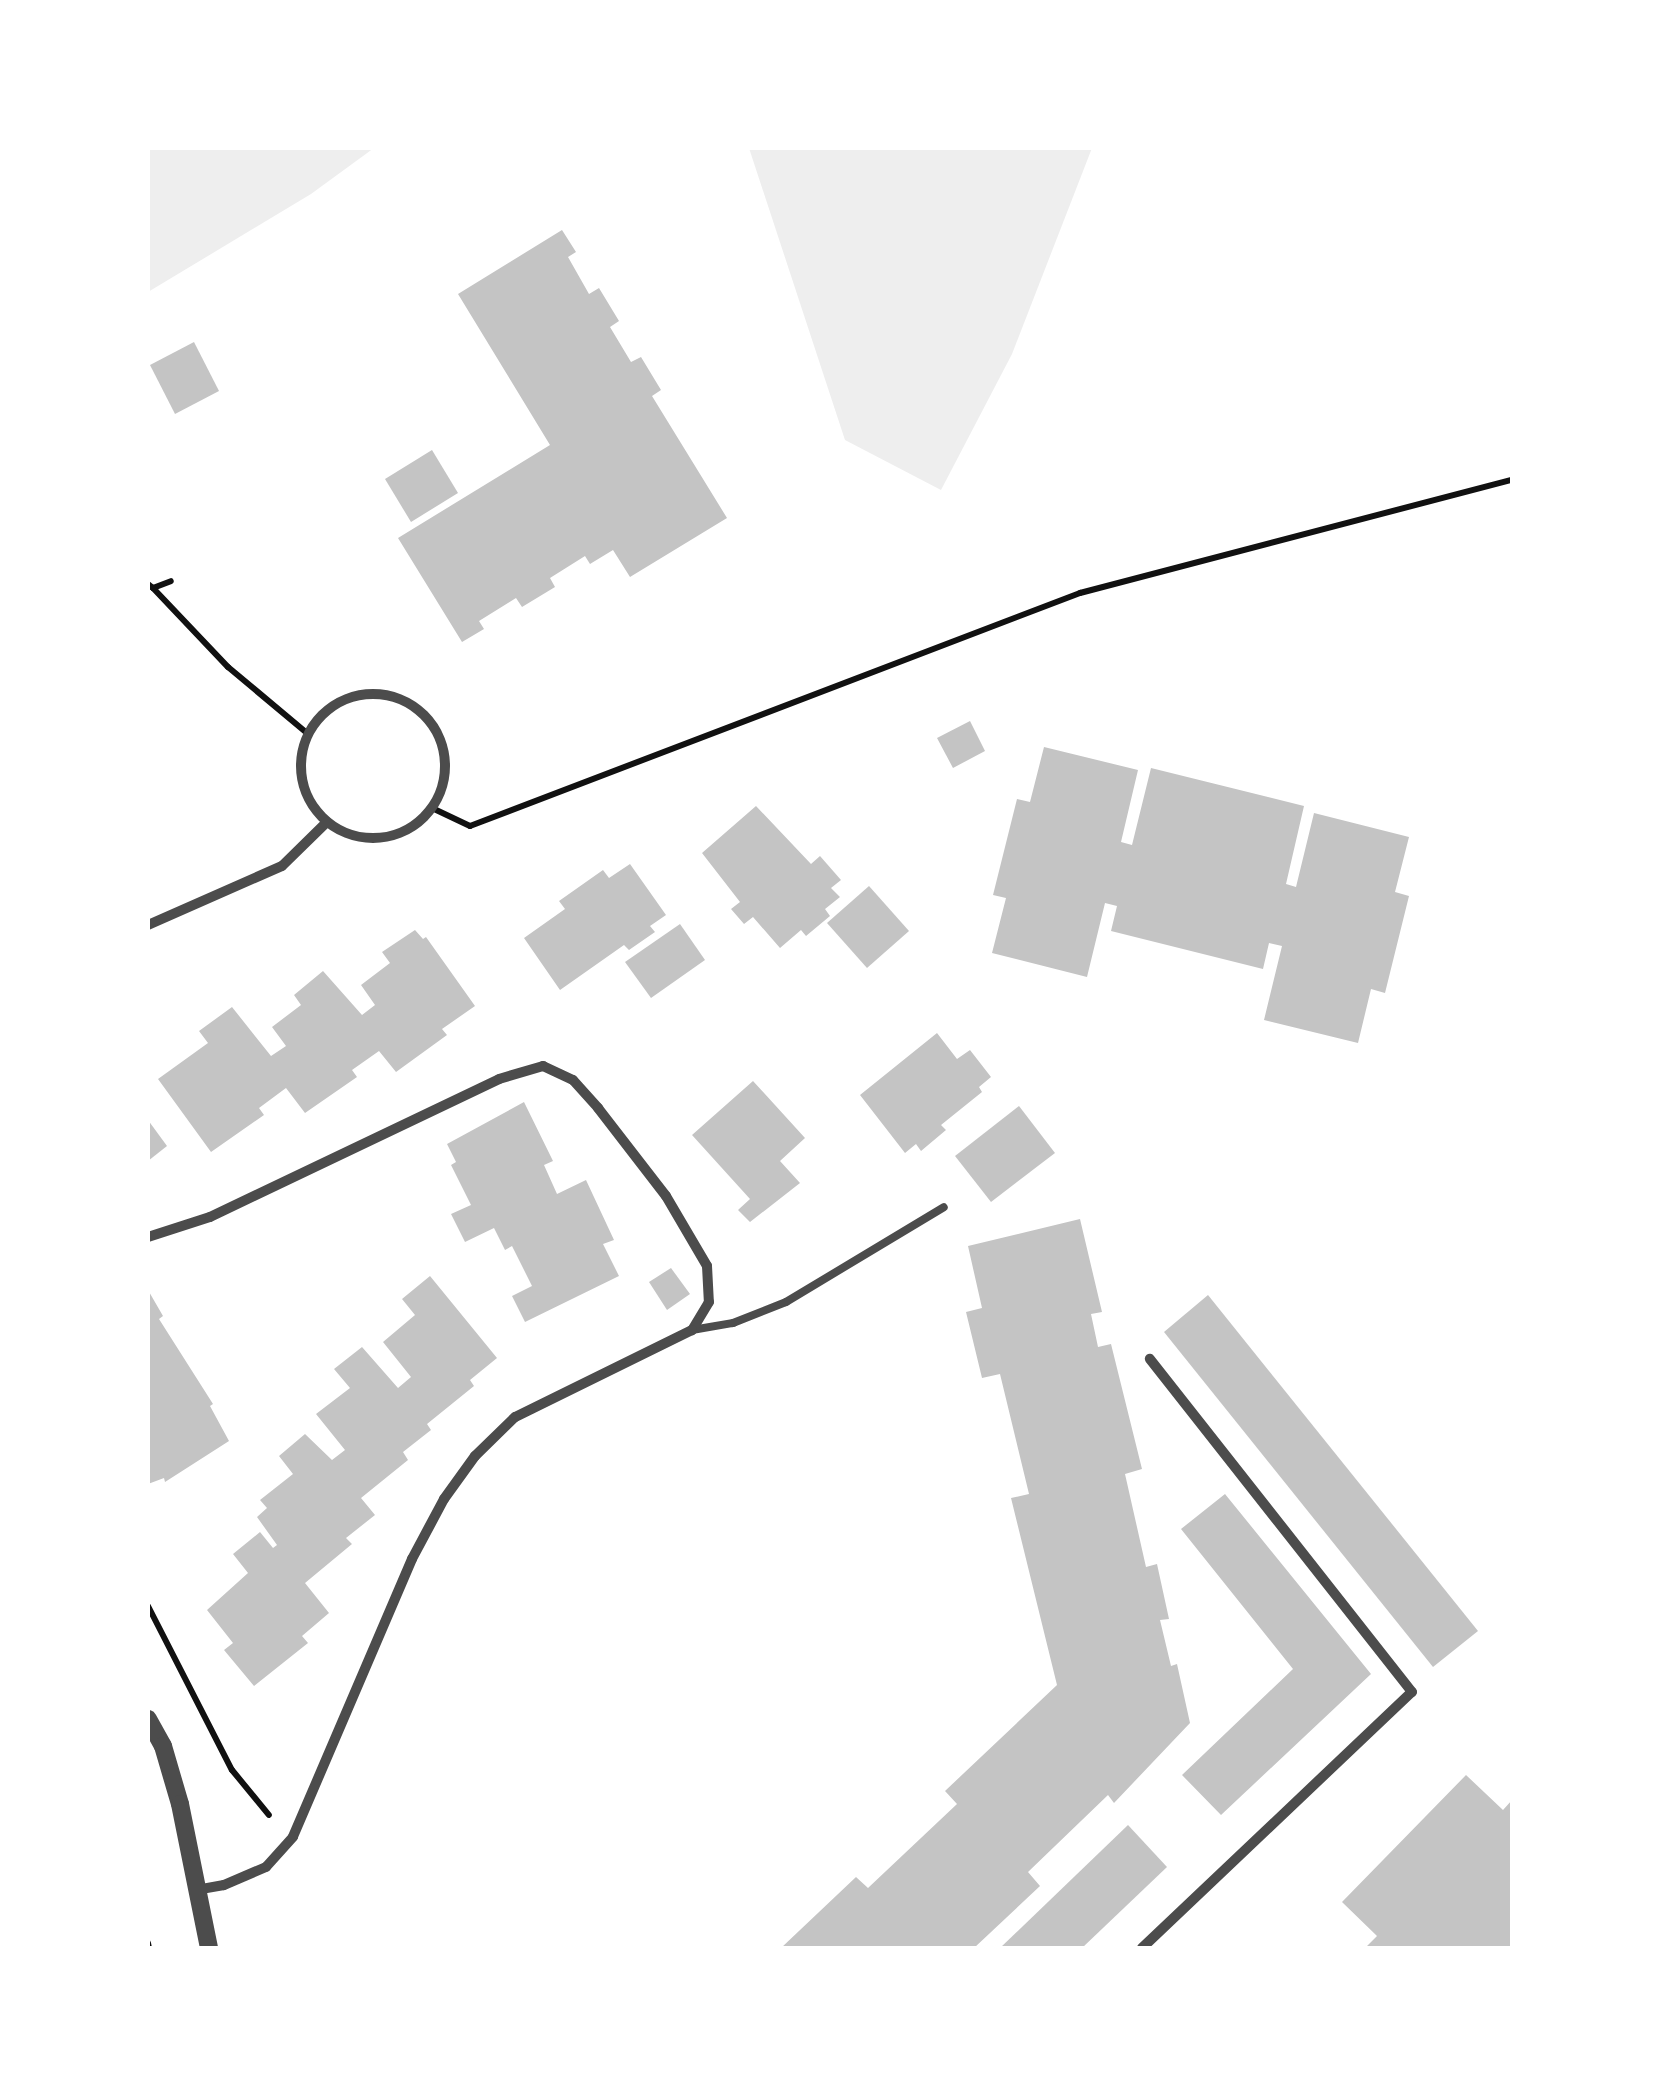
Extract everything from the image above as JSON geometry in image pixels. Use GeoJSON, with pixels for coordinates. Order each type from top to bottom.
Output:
{"type":"FeatureCollection","features":[{"type":"Feature","properties":{"kind":"street"},"geometry":{"type":"LineString","coordinates":[[384,694],[414,707],[438,736],[445,758],[441,791],[432,808],[397,835],[372,838],[340,831],[327,822],[303,783],[302,755],[308,734],[324,713],[360,695],[384,694]]}},
{"type":"Feature","properties":{"kind":"street"},"geometry":{"type":"LineString","coordinates":[[148,926],[282,866],[327,822]]}},
{"type":"Feature","properties":{"kind":"street"},"geometry":{"type":"LineString","coordinates":[[148,1236],[210,1217],[499,1078],[543,1066],[573,1080],[598,1108],[666,1196],[706,1266],[708,1302],[692,1330],[514,1417],[475,1456],[444,1498],[412,1560],[293,1838],[266,1868],[224,1885],[196,1890]]}},
{"type":"Feature","properties":{"kind":"street"},"geometry":{"type":"LineString","coordinates":[[1142,1948],[1412,1692],[1150,1359]]}},
{"type":"Feature","properties":{"kind":"street"},"geometry":{"type":"LineString","coordinates":[[148,1719],[163,1746],[180,1804],[209,1948]]}},
{"type":"Feature","properties":{"kind":"lane"},"geometry":{"type":"LineString","coordinates":[[692,1330],[732,1322],[786,1302],[944,1207]]}},
{"type":"Feature","properties":{"kind":"path"},"geometry":{"type":"LineString","coordinates":[[432,808],[470,826],[1080,593],[1512,480]]}},
{"type":"Feature","properties":{"kind":"path"},"geometry":{"type":"LineString","coordinates":[[150,586],[171,581]]}},
{"type":"Feature","properties":{"kind":"path"},"geometry":{"type":"LineString","coordinates":[[150,586],[228,666],[308,734]]}},
{"type":"Feature","properties":{"kind":"path"},"geometry":{"type":"LineString","coordinates":[[148,1606],[232,1770],[254,1800],[293,1838]]}},
{"type":"Feature","properties":{"kind":"shaded area"},"geometry":{"type":"Polygon","coordinates":[[[148,148],[374,148],[311,194],[148,292],[148,148]]]}},
{"type":"Feature","properties":{"kind":"shaded area"},"geometry":{"type":"Polygon","coordinates":[[[749,148],[1092,148],[1012,354],[941,490],[845,440],[749,148]]]}},
{"type":"Feature","properties":{"kind":"building"},"geometry":{"type":"Polygon","coordinates":[[[562,230],[576,252],[568,257],[589,294],[599,288],[619,321],[610,327],[631,362],[641,357],[661,390],[652,396],[727,518],[630,577],[613,550],[590,564],[585,556],[550,578],[555,587],[522,607],[516,598],[479,621],[484,629],[462,642],[398,538],[550,445],[458,294],[562,230]]]}},
{"type":"Feature","properties":{"kind":"building"},"geometry":{"type":"Polygon","coordinates":[[[194,342],[219,391],[175,414],[150,365],[194,342]]]}},
{"type":"Feature","properties":{"kind":"building"},"geometry":{"type":"Polygon","coordinates":[[[432,450],[458,493],[411,522],[385,479],[432,450]]]}},
{"type":"Feature","properties":{"kind":"building"},"geometry":{"type":"Polygon","coordinates":[[[970,721],[985,751],[953,768],[937,738],[970,721]]]}},
{"type":"Feature","properties":{"kind":"building"},"geometry":{"type":"Polygon","coordinates":[[[1044,747],[1138,770],[1121,842],[1132,845],[1151,768],[1304,806],[1286,884],[1296,887],[1314,813],[1409,837],[1395,892],[1409,896],[1385,993],[1371,989],[1358,1043],[1264,1020],[1282,946],[1269,943],[1263,969],[1111,931],[1117,906],[1105,903],[1087,977],[992,953],[1006,898],[993,895],[1017,799],[1030,802],[1044,747]]]}},
{"type":"Feature","properties":{"kind":"building"},"geometry":{"type":"Polygon","coordinates":[[[756,806],[811,864],[820,856],[841,880],[831,888],[840,897],[825,909],[830,916],[806,936],[801,930],[780,948],[753,917],[744,924],[731,909],[740,902],[702,853],[756,806]]]}},
{"type":"Feature","properties":{"kind":"building"},"geometry":{"type":"Polygon","coordinates":[[[630,864],[666,915],[650,926],[655,932],[629,950],[624,945],[560,990],[524,938],[565,909],[559,901],[603,870],[609,878],[630,864]]]}},
{"type":"Feature","properties":{"kind":"building"},"geometry":{"type":"Polygon","coordinates":[[[869,886],[909,931],[867,968],[827,923],[869,886]]]}},
{"type":"Feature","properties":{"kind":"building"},"geometry":{"type":"Polygon","coordinates":[[[680,924],[705,960],[651,998],[625,962],[680,924]]]}},
{"type":"Feature","properties":{"kind":"building"},"geometry":{"type":"Polygon","coordinates":[[[415,930],[423,939],[426,937],[475,1006],[442,1029],[447,1035],[396,1072],[379,1051],[352,1070],[357,1077],[305,1113],[286,1088],[259,1108],[264,1115],[211,1152],[158,1079],[208,1043],[199,1031],[232,1007],[271,1056],[286,1046],[272,1027],[301,1005],[294,995],[323,971],[362,1015],[375,1005],[361,985],[390,963],[382,952],[415,930]]]}},
{"type":"Feature","properties":{"kind":"building"},"geometry":{"type":"Polygon","coordinates":[[[937,1033],[957,1059],[970,1050],[991,1077],[979,1087],[982,1092],[941,1125],[946,1130],[921,1151],[916,1144],[905,1153],[860,1095],[937,1033]]]}},
{"type":"Feature","properties":{"kind":"building"},"geometry":{"type":"Polygon","coordinates":[[[753,1081],[805,1138],[780,1161],[800,1183],[750,1222],[738,1210],[750,1199],[692,1135],[753,1081]]]}},
{"type":"Feature","properties":{"kind":"building"},"geometry":{"type":"Polygon","coordinates":[[[524,1102],[553,1161],[544,1165],[557,1194],[586,1180],[614,1240],[603,1244],[619,1276],[525,1322],[512,1296],[532,1286],[512,1246],[505,1250],[494,1228],[465,1242],[451,1214],[471,1205],[451,1165],[456,1162],[447,1144],[524,1102]]]}},
{"type":"Feature","properties":{"kind":"building"},"geometry":{"type":"Polygon","coordinates":[[[1019,1106],[1055,1153],[991,1202],[955,1156],[1019,1106]]]}},
{"type":"Feature","properties":{"kind":"building"},"geometry":{"type":"Polygon","coordinates":[[[148,1120],[167,1146],[148,1161],[148,1120]]]}},
{"type":"Feature","properties":{"kind":"building"},"geometry":{"type":"Polygon","coordinates":[[[1080,1219],[1102,1312],[1091,1314],[1098,1347],[1111,1344],[1142,1469],[1125,1474],[1146,1567],[1157,1564],[1169,1619],[1160,1620],[1171,1666],[1177,1664],[1190,1723],[1114,1803],[1108,1795],[1028,1872],[1040,1886],[974,1948],[781,1948],[856,1877],[868,1888],[957,1804],[945,1791],[1057,1685],[1011,1498],[1029,1494],[1000,1374],[982,1378],[966,1312],[982,1308],[968,1246],[1080,1219]]]}},
{"type":"Feature","properties":{"kind":"building"},"geometry":{"type":"Polygon","coordinates":[[[671,1268],[690,1294],[667,1310],[649,1282],[671,1268]]]}},
{"type":"Feature","properties":{"kind":"building"},"geometry":{"type":"Polygon","coordinates":[[[430,1276],[497,1358],[470,1380],[474,1386],[427,1424],[431,1430],[403,1452],[408,1460],[361,1498],[375,1515],[346,1538],[352,1544],[305,1583],[329,1613],[302,1636],[308,1643],[254,1686],[224,1650],[233,1643],[207,1610],[248,1573],[233,1554],[260,1532],[273,1548],[277,1545],[257,1517],[267,1508],[260,1500],[293,1474],[279,1456],[305,1434],[332,1460],[345,1450],[316,1414],[350,1388],[334,1369],[362,1347],[398,1388],[411,1377],[383,1342],[415,1315],[402,1299],[430,1276]]]}},
{"type":"Feature","properties":{"kind":"building"},"geometry":{"type":"Polygon","coordinates":[[[148,1290],[163,1316],[159,1319],[213,1404],[210,1406],[229,1441],[165,1482],[164,1478],[148,1484],[148,1290]]]}},
{"type":"Feature","properties":{"kind":"building"},"geometry":{"type":"Polygon","coordinates":[[[1208,1295],[1478,1631],[1433,1667],[1164,1332],[1208,1295]]]}},
{"type":"Feature","properties":{"kind":"building"},"geometry":{"type":"Polygon","coordinates":[[[1225,1494],[1371,1674],[1221,1815],[1182,1775],[1293,1669],[1181,1529],[1225,1494]]]}},
{"type":"Feature","properties":{"kind":"building"},"geometry":{"type":"Polygon","coordinates":[[[1466,1775],[1503,1810],[1512,1800],[1512,1948],[1365,1948],[1377,1936],[1342,1902],[1466,1775]]]}},
{"type":"Feature","properties":{"kind":"building"},"geometry":{"type":"Polygon","coordinates":[[[1128,1825],[1167,1867],[1082,1948],[1000,1948],[1128,1825]]]}}]}
